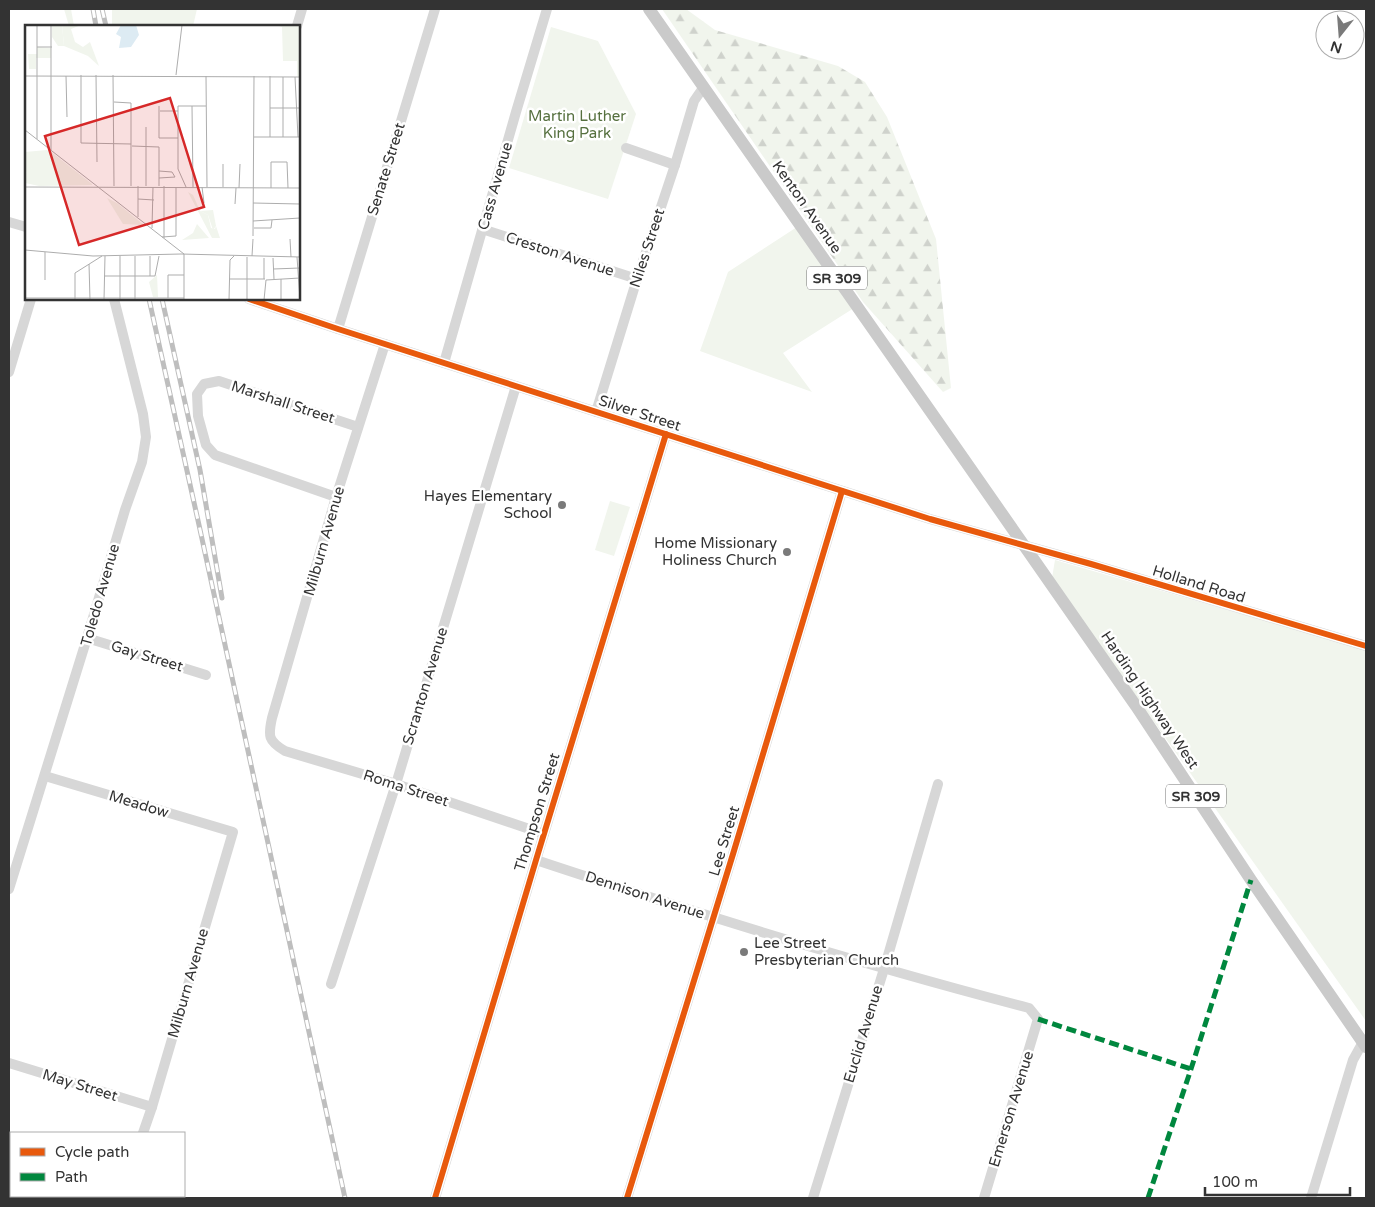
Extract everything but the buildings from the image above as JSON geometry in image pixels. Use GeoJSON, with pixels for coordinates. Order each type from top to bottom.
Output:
{"type":"FeatureCollection","features":[{"type":"Feature","properties":{"kind":"main road","name":"Kenton Avenue"},"geometry":{"type":"LineString","coordinates":[[649,9],[1025,547]]}},
{"type":"Feature","properties":{"kind":"main road","name":"Harding Highway West"},"geometry":{"type":"LineString","coordinates":[[1025,547],[1136,706],[1251,880],[1364,1044]]}},
{"type":"Feature","properties":{"kind":"street"},"geometry":{"type":"LineString","coordinates":[[297,25],[302,9]]}},
{"type":"Feature","properties":{"kind":"street","name":"Senate Street"},"geometry":{"type":"LineString","coordinates":[[338,330],[435,9]]}},
{"type":"Feature","properties":{"kind":"street","name":"Cass Avenue"},"geometry":{"type":"LineString","coordinates":[[444,363],[516,112],[548,9]]}},
{"type":"Feature","properties":{"kind":"street","name":"Niles Street"},"geometry":{"type":"LineString","coordinates":[[596,412],[694,101],[703,88]]}},
{"type":"Feature","properties":{"kind":"street"},"geometry":{"type":"LineString","coordinates":[[626,148],[675,165]]}},
{"type":"Feature","properties":{"kind":"street"},"geometry":{"type":"LineString","coordinates":[[9,222],[25,227]]}},
{"type":"Feature","properties":{"kind":"street","name":"Creston Avenue"},"geometry":{"type":"LineString","coordinates":[[482,229],[637,278]]}},
{"type":"Feature","properties":{"kind":"street"},"geometry":{"type":"LineString","coordinates":[[9,372],[31,300]]}},
{"type":"Feature","properties":{"kind":"street","name":"Toledo Avenue"},"geometry":{"type":"LineString","coordinates":[[9,889],[88,638],[125,510],[142,462],[146,437],[143,414],[114,300]]}},
{"type":"Feature","properties":{"kind":"street","name":"Silver Street"},"geometry":{"type":"LineString","coordinates":[[252,300],[338,330],[930,519],[1025,547]]}},
{"type":"Feature","properties":{"kind":"street","name":"Milburn Avenue"},"geometry":{"type":"LineString","coordinates":[[270,739],[269,733],[272,718],[336,497],[385,344]]}},
{"type":"Feature","properties":{"kind":"street","name":"Marshall Street"},"geometry":{"type":"LineString","coordinates":[[336,497],[215,455],[206,445],[198,416],[198,394],[204,384],[219,381],[358,427]]}},
{"type":"Feature","properties":{"kind":"street","name":"Scranton Avenue"},"geometry":{"type":"LineString","coordinates":[[331,984],[396,784],[516,386]]}},
{"type":"Feature","properties":{"kind":"street","name":"Thompson Street"},"geometry":{"type":"LineString","coordinates":[[435,1198],[666,434]]}},
{"type":"Feature","properties":{"kind":"street","name":"Lee Street"},"geometry":{"type":"LineString","coordinates":[[626,1198],[714,917],[842,491]]}},
{"type":"Feature","properties":{"kind":"street","name":"Holland Road"},"geometry":{"type":"LineString","coordinates":[[1025,547],[1110,570],[1366,646]]}},
{"type":"Feature","properties":{"kind":"street","name":"Gay Street"},"geometry":{"type":"LineString","coordinates":[[88,638],[206,675]]}},
{"type":"Feature","properties":{"kind":"street","name":"Roma Street"},"geometry":{"type":"LineString","coordinates":[[270,739],[276,746],[285,751],[396,784],[544,834]]}},
{"type":"Feature","properties":{"kind":"street","name":"Meadow"},"geometry":{"type":"LineString","coordinates":[[45,776],[233,832]]}},
{"type":"Feature","properties":{"kind":"street","name":"Euclid Avenue"},"geometry":{"type":"LineString","coordinates":[[813,1198],[938,784]]}},
{"type":"Feature","properties":{"kind":"street","name":"Milburn Avenue"},"geometry":{"type":"LineString","coordinates":[[143,1132],[233,832]]}},
{"type":"Feature","properties":{"kind":"street","name":"Dennison Avenue"},"geometry":{"type":"LineString","coordinates":[[536,860],[714,917],[884,968],[1029,1008],[1038,1019]]}},
{"type":"Feature","properties":{"kind":"street","name":"Emerson Avenue"},"geometry":{"type":"LineString","coordinates":[[984,1198],[1038,1019]]}},
{"type":"Feature","properties":{"kind":"street"},"geometry":{"type":"LineString","coordinates":[[1311,1198],[1353,1060],[1364,1044]]}},
{"type":"Feature","properties":{"kind":"street","name":"May Street"},"geometry":{"type":"LineString","coordinates":[[9,1063],[152,1107]]}},
{"type":"Feature","properties":{"kind":"green space"},"geometry":{"type":"Polygon","coordinates":[[[64,9],[71,9],[74,25],[69,25],[64,9]]]}},
{"type":"Feature","properties":{"kind":"green space"},"geometry":{"type":"Polygon","coordinates":[[[112,9],[197,9],[193,25],[112,25],[112,9]]]}},
{"type":"Feature","properties":{"kind":"green space"},"geometry":{"type":"Polygon","coordinates":[[[662,9],[686,9],[715,30],[838,66],[865,82],[887,117],[936,239],[951,388],[943,392],[863,302],[662,9]]]}},
{"type":"Feature","properties":{"kind":"green space","name":"Martin Luther King Park"},"geometry":{"type":"Polygon","coordinates":[[[551,27],[598,41],[636,114],[608,199],[509,168],[551,27]]]}},
{"type":"Feature","properties":{"kind":"green space"},"geometry":{"type":"Polygon","coordinates":[[[797,227],[854,308],[783,353],[812,392],[700,351],[728,272],[797,227]]]}},
{"type":"Feature","properties":{"kind":"green space"},"geometry":{"type":"Polygon","coordinates":[[[610,501],[630,507],[614,556],[595,550],[610,501]]]}},
{"type":"Feature","properties":{"kind":"green space"},"geometry":{"type":"Polygon","coordinates":[[[1055,560],[1366,650],[1366,1021],[1052,578],[1055,560]]]}},
{"type":"Feature","properties":{"kind":"railway"},"geometry":{"type":"LineString","coordinates":[[93,9],[96,25]]}},
{"type":"Feature","properties":{"kind":"railway"},"geometry":{"type":"LineString","coordinates":[[102,9],[106,25]]}},
{"type":"Feature","properties":{"kind":"railway"},"geometry":{"type":"LineString","coordinates":[[149,300],[345,1198]]}},
{"type":"Feature","properties":{"kind":"railway"},"geometry":{"type":"LineString","coordinates":[[162,300],[200,470],[222,598]]}},
{"type":"Feature","properties":{"kind":"marked path"},"geometry":{"type":"LineString","coordinates":[[1148,1198],[1251,880]]}},
{"type":"Feature","properties":{"kind":"marked path"},"geometry":{"type":"LineString","coordinates":[[1038,1019],[1191,1069]]}},
{"type":"Feature","properties":{"kind":"cycle path"},"geometry":{"type":"LineString","coordinates":[[252,300],[930,519],[1091,564],[1366,646]]}},
{"type":"Feature","properties":{"kind":"cycle path"},"geometry":{"type":"LineString","coordinates":[[435,1198],[666,434]]}},
{"type":"Feature","properties":{"kind":"cycle path"},"geometry":{"type":"LineString","coordinates":[[627,1198],[842,491]]}},
{"type":"Feature","properties":{"kind":"place","name":"Hayes Elementary School"},"geometry":{"type":"Point","coordinates":[562,505]}},
{"type":"Feature","properties":{"kind":"place","name":"Home Missionary Holiness Church"},"geometry":{"type":"Point","coordinates":[787,552]}},
{"type":"Feature","properties":{"kind":"place","name":"Lee Street Presbyterian Church"},"geometry":{"type":"Point","coordinates":[744,952]}}]}
